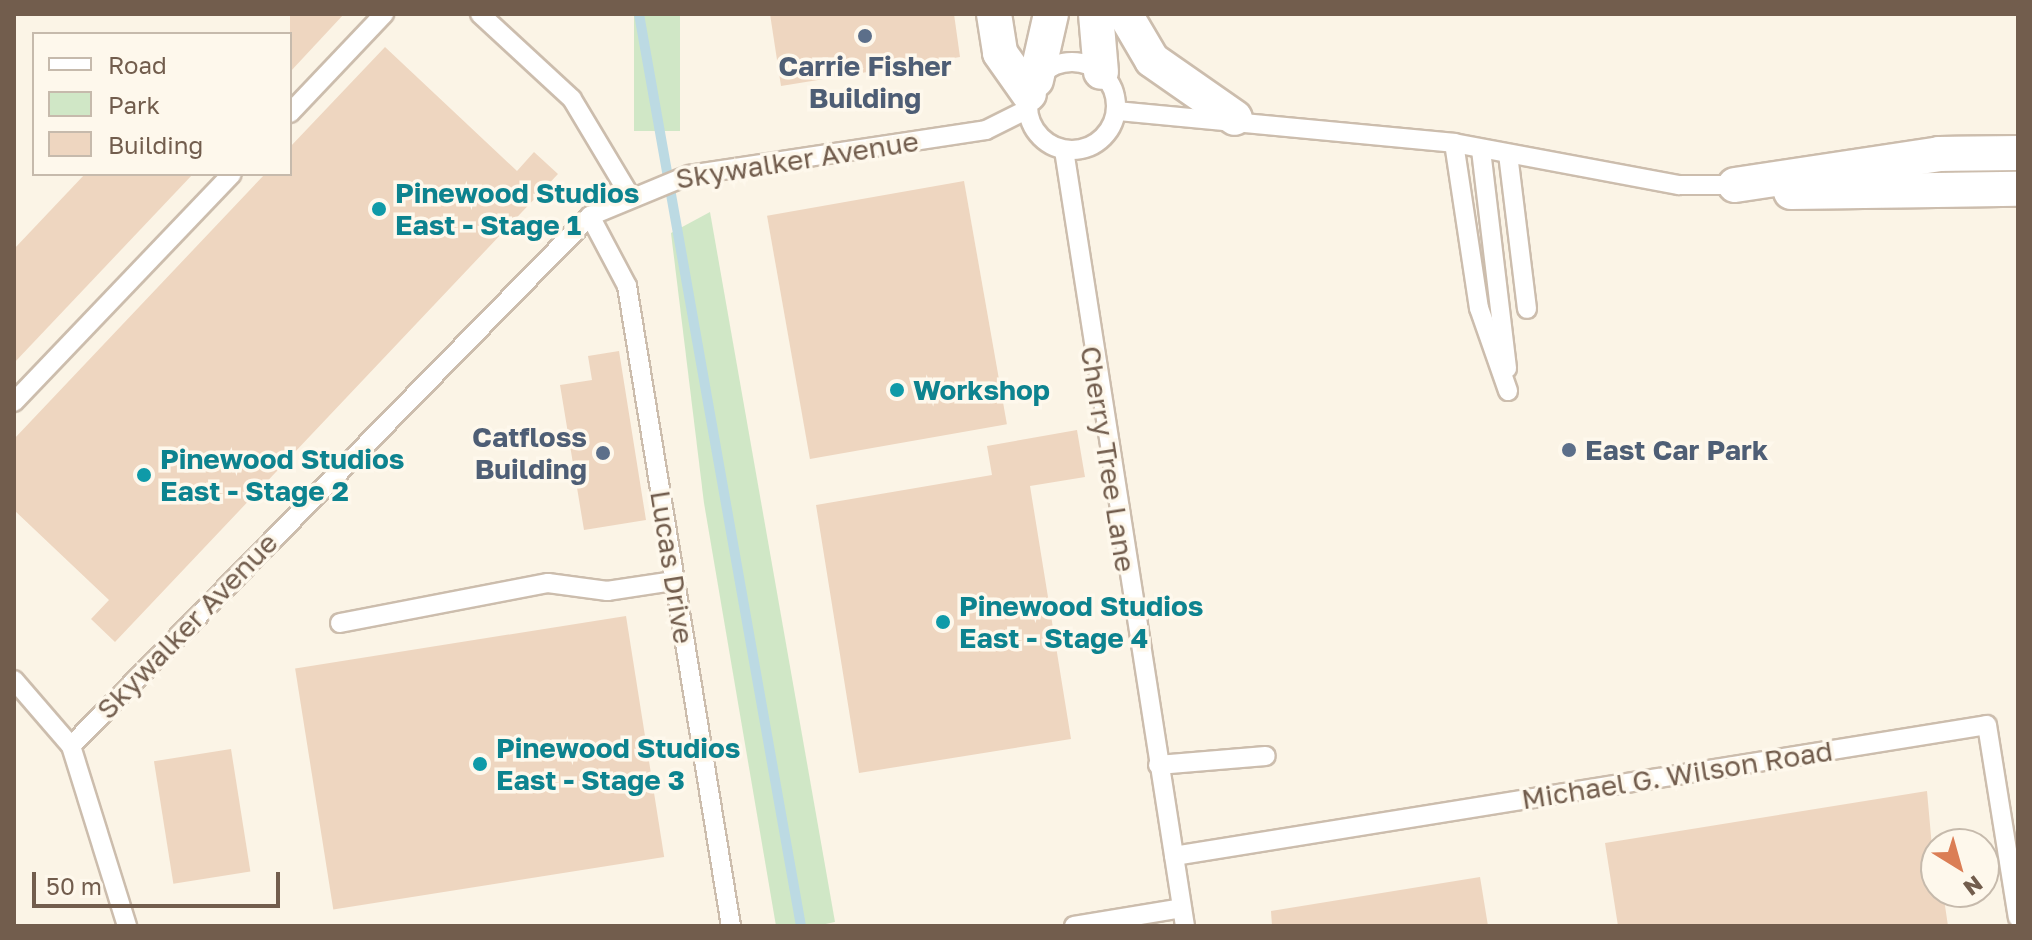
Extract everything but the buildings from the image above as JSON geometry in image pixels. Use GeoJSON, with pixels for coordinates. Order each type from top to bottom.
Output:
{"type":"FeatureCollection","features":[{"type":"Feature","properties":{"kind":"street"},"geometry":{"type":"LineString","coordinates":[[994,14],[1000,53],[1031,94]]}},
{"type":"Feature","properties":{"kind":"street"},"geometry":{"type":"LineString","coordinates":[[1031,94],[1051,14]]}},
{"type":"Feature","properties":{"kind":"street"},"geometry":{"type":"LineString","coordinates":[[1096,14],[1101,72]]}},
{"type":"Feature","properties":{"kind":"street"},"geometry":{"type":"LineString","coordinates":[[1125,14],[1152,60],[1235,118]]}},
{"type":"Feature","properties":{"kind":"street"},"geometry":{"type":"LineString","coordinates":[[1735,185],[1939,154],[2018,153]]}},
{"type":"Feature","properties":{"kind":"street"},"geometry":{"type":"LineString","coordinates":[[1735,185],[1802,194],[2018,189]]}},
{"type":"Feature","properties":{"kind":"lane"},"geometry":{"type":"LineString","coordinates":[[292,111],[384,14]]}},
{"type":"Feature","properties":{"kind":"lane"},"geometry":{"type":"LineString","coordinates":[[480,14],[572,99],[630,196]]}},
{"type":"Feature","properties":{"kind":"lane"},"geometry":{"type":"LineString","coordinates":[[1059,63],[1101,72],[1117,111],[1093,146],[1064,150],[1038,136],[1031,94],[1059,63]]}},
{"type":"Feature","properties":{"kind":"lane","name":"Skywalker Avenue"},"geometry":{"type":"LineString","coordinates":[[71,746],[590,216],[651,184],[689,175],[986,130],[1031,94]]}},
{"type":"Feature","properties":{"kind":"lane"},"geometry":{"type":"LineString","coordinates":[[1117,111],[1235,118],[1454,143],[1679,185],[1735,185]]}},
{"type":"Feature","properties":{"kind":"lane"},"geometry":{"type":"LineString","coordinates":[[1454,143],[1479,308],[1508,391],[1481,150]]}},
{"type":"Feature","properties":{"kind":"lane","name":"Cherry Tree Lane"},"geometry":{"type":"LineString","coordinates":[[1064,150],[1184,917]]}},
{"type":"Feature","properties":{"kind":"lane"},"geometry":{"type":"LineString","coordinates":[[1508,154],[1527,309]]}},
{"type":"Feature","properties":{"kind":"lane"},"geometry":{"type":"LineString","coordinates":[[14,402],[230,176]]}},
{"type":"Feature","properties":{"kind":"lane","name":"Lucas Drive"},"geometry":{"type":"LineString","coordinates":[[590,216],[627,286],[731,926]]}},
{"type":"Feature","properties":{"kind":"lane"},"geometry":{"type":"LineString","coordinates":[[340,623],[548,583],[607,591],[674,581]]}},
{"type":"Feature","properties":{"kind":"lane"},"geometry":{"type":"LineString","coordinates":[[14,680],[71,746],[127,926]]}},
{"type":"Feature","properties":{"kind":"lane","name":"Michael G. Wilson Road"},"geometry":{"type":"LineString","coordinates":[[1174,856],[1987,725],[2018,918]]}},
{"type":"Feature","properties":{"kind":"lane"},"geometry":{"type":"LineString","coordinates":[[1158,765],[1266,756]]}},
{"type":"Feature","properties":{"kind":"lane"},"geometry":{"type":"LineString","coordinates":[[1074,926],[1184,917]]}},
{"type":"Feature","properties":{"kind":"green space"},"geometry":{"type":"Polygon","coordinates":[[[634,14],[680,14],[680,131],[634,131],[634,14]]]}},
{"type":"Feature","properties":{"kind":"green space"},"geometry":{"type":"Polygon","coordinates":[[[710,212],[835,922],[816,926],[776,926],[704,503],[671,233],[710,212]]]}},
{"type":"Feature","properties":{"kind":"waterway"},"geometry":{"type":"LineString","coordinates":[[639,14],[801,926]]}},
{"type":"Feature","properties":{"kind":"place","name":"Carrie Fisher Building"},"geometry":{"type":"Point","coordinates":[865,36]}},
{"type":"Feature","properties":{"kind":"place","name":"Pinewood Studios East - Stage 1"},"geometry":{"type":"Point","coordinates":[379,209]}},
{"type":"Feature","properties":{"kind":"place","name":"Workshop"},"geometry":{"type":"Point","coordinates":[897,390]}},
{"type":"Feature","properties":{"kind":"place","name":"East Car Park"},"geometry":{"type":"Point","coordinates":[1569,450]}},
{"type":"Feature","properties":{"kind":"place","name":"Catfloss Building"},"geometry":{"type":"Point","coordinates":[603,453]}},
{"type":"Feature","properties":{"kind":"place","name":"Pinewood Studios East - Stage 2"},"geometry":{"type":"Point","coordinates":[144,475]}},
{"type":"Feature","properties":{"kind":"place","name":"Pinewood Studios East - Stage 4"},"geometry":{"type":"Point","coordinates":[943,622]}},
{"type":"Feature","properties":{"kind":"place","name":"Pinewood Studios East - Stage 3"},"geometry":{"type":"Point","coordinates":[480,764]}}]}
